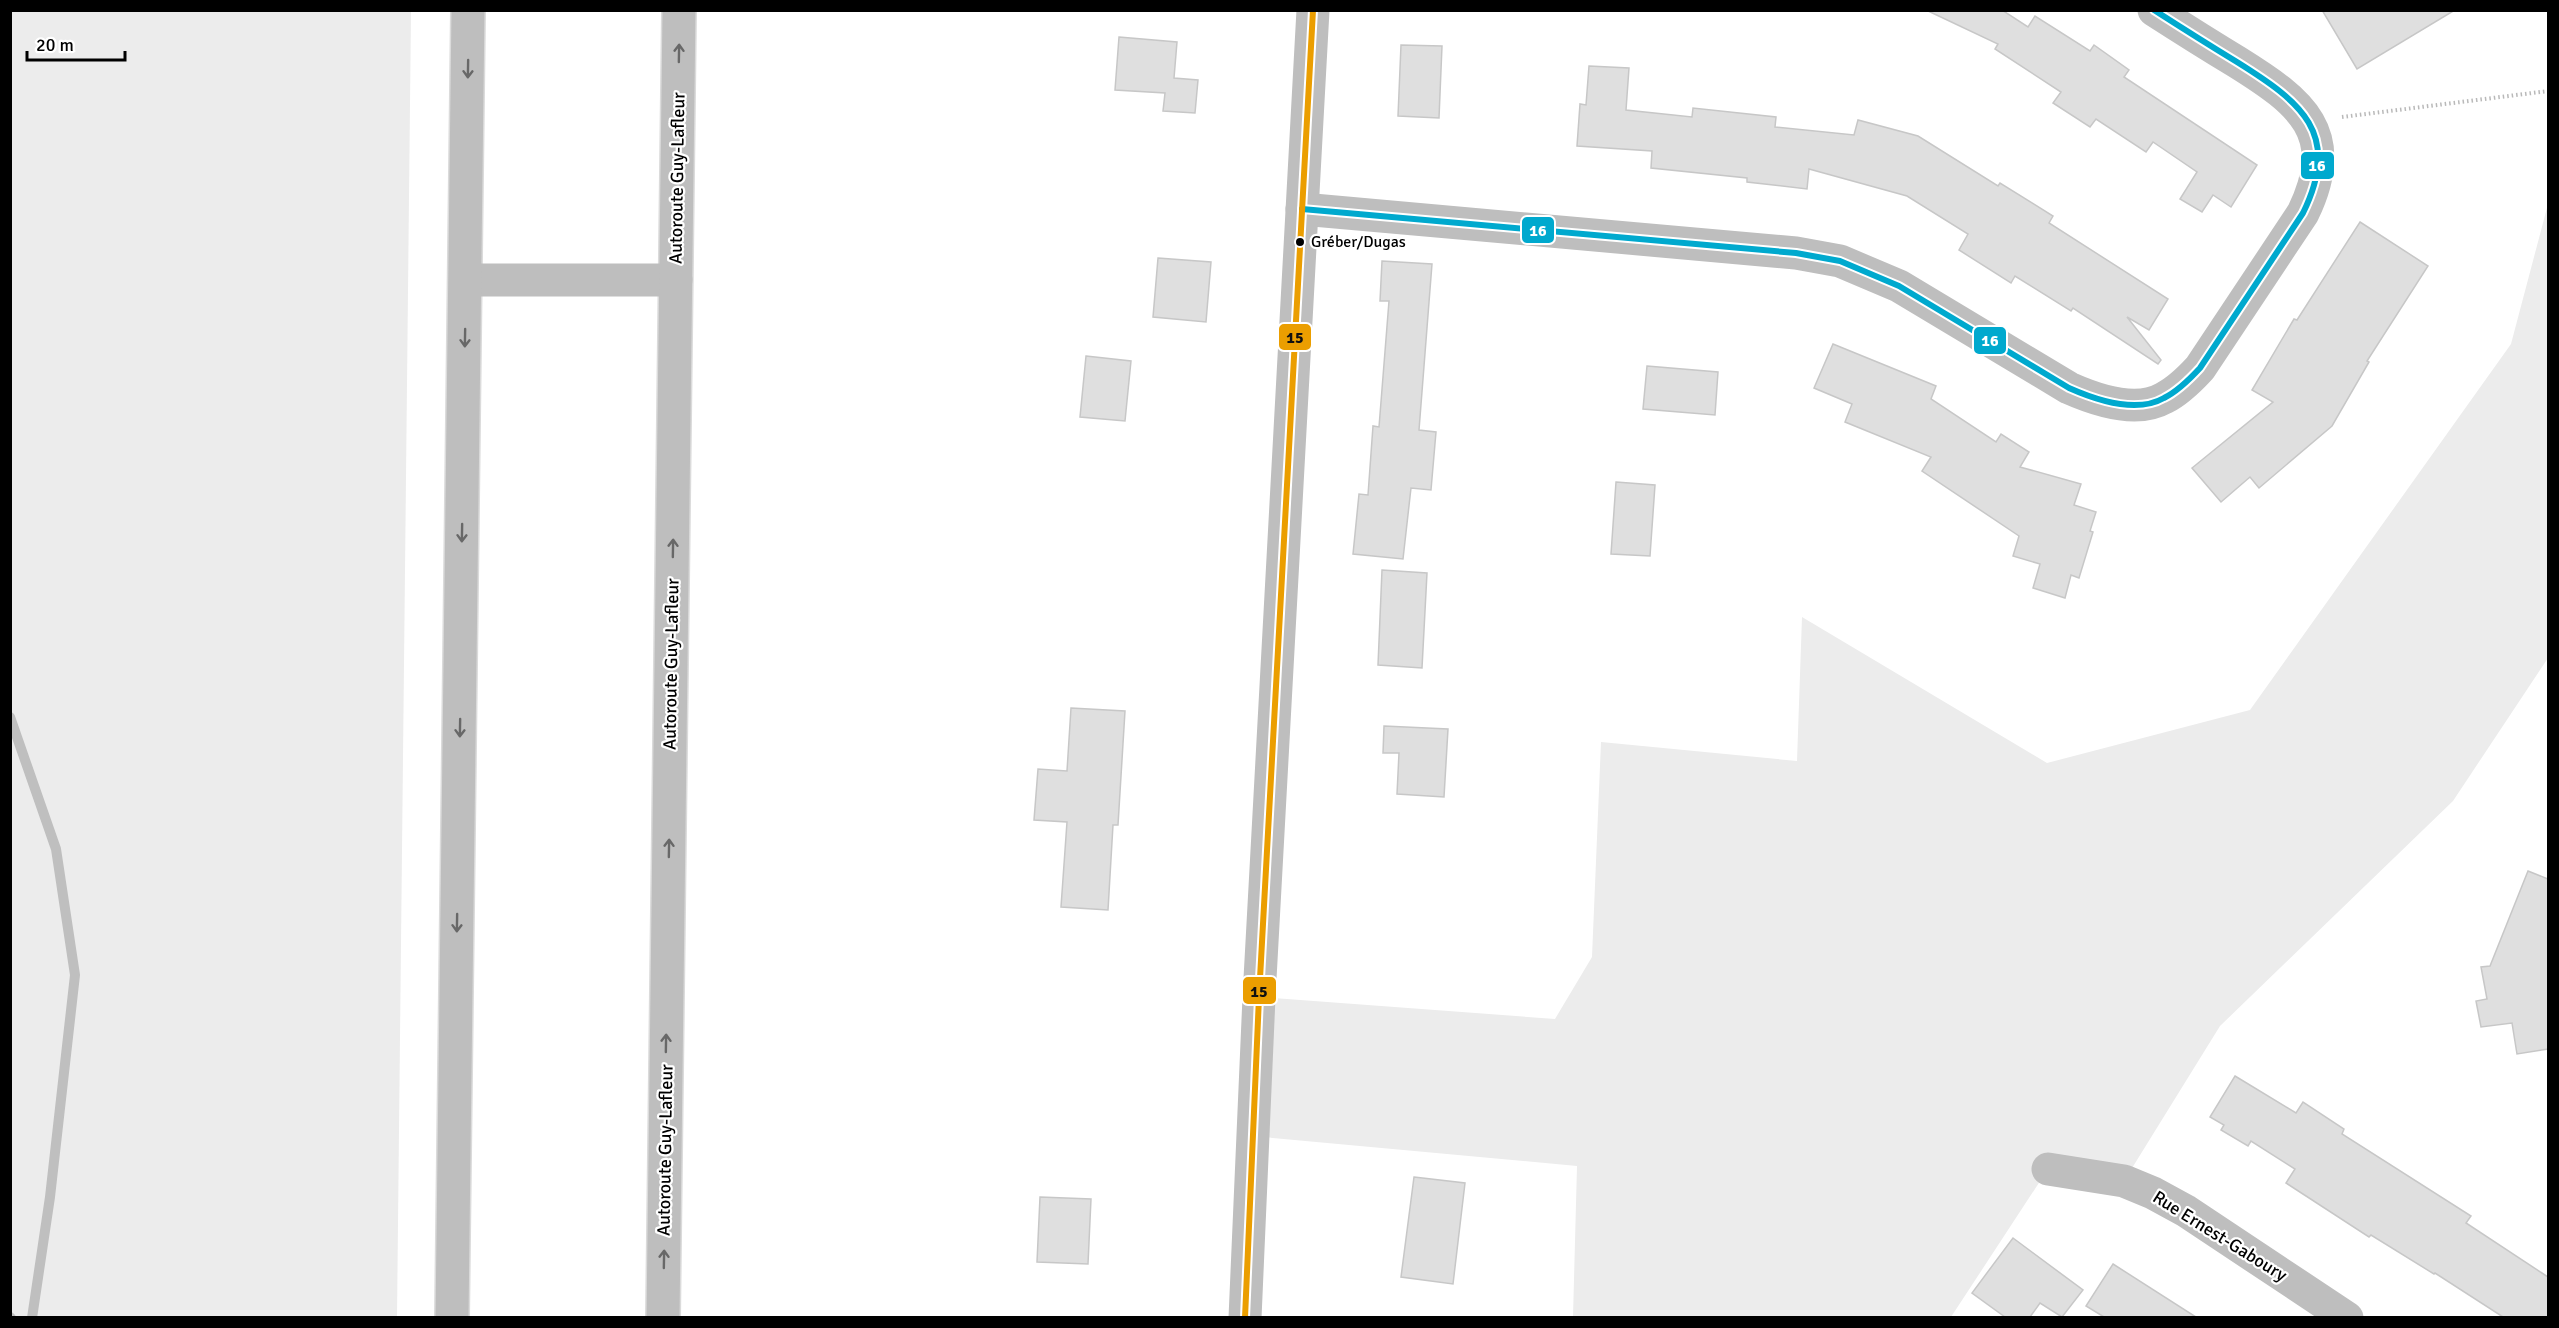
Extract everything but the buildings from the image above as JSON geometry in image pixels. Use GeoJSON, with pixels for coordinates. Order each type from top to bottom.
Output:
{"type":"FeatureCollection","features":[{"type":"Feature","properties":{"kind":"main road"},"geometry":{"type":"LineString","coordinates":[[452,1317],[468,10]]}},
{"type":"Feature","properties":{"kind":"main road","name":"Autoroute Guy-Lafleur"},"geometry":{"type":"LineString","coordinates":[[663,1317],[679,10]]}},
{"type":"Feature","properties":{"kind":"main road"},"geometry":{"type":"LineString","coordinates":[[1245,1317],[1258,1008],[1313,10]]}},
{"type":"Feature","properties":{"kind":"main road"},"geometry":{"type":"LineString","coordinates":[[1302,209],[1796,253],[1840,261],[1899,286],[2069,388],[2094,399],[2145,404],[2162,400],[2182,387],[2200,368],[2303,213],[2314,191],[2318,166],[2317,141],[2297,104],[2278,87],[2154,10]]}},
{"type":"Feature","properties":{"kind":"main road"},"geometry":{"type":"LineString","coordinates":[[466,280],[676,280]]}},
{"type":"Feature","properties":{"kind":"main road","name":"Rue Ernest-Gaboury"},"geometry":{"type":"LineString","coordinates":[[2048,1169],[2124,1181],[2153,1193],[2186,1211],[2348,1317]]}},
{"type":"Feature","properties":{"kind":"path"},"geometry":{"type":"LineString","coordinates":[[2308,121],[2548,91]]}},
{"type":"Feature","properties":{"kind":"shaded area"},"geometry":{"type":"Polygon","coordinates":[[[10,11],[411,11],[397,1317],[11,1317],[10,11]]]}},
{"type":"Feature","properties":{"kind":"shaded area"},"geometry":{"type":"Polygon","coordinates":[[[2548,204],[2548,658],[2453,801],[2220,1026],[2124,1181],[2048,1169],[1951,1317],[1573,1317],[1577,1166],[1252,1136],[1259,997],[1555,1019],[1592,957],[1601,742],[1797,761],[1802,617],[2047,763],[2250,710],[2511,344],[2548,204]]]}},
{"type":"Feature","properties":{"kind":"waterway"},"geometry":{"type":"LineString","coordinates":[[10,717],[56,849],[75,975],[50,1197],[32,1318]]}},
{"type":"Feature","properties":{"kind":"transit line","name":"15"},"geometry":{"type":"LineString","coordinates":[[1245,1318],[1259,997],[1313,10]]}},
{"type":"Feature","properties":{"kind":"transit line","name":"16"},"geometry":{"type":"LineString","coordinates":[[1302,209],[1796,253],[1840,261],[1899,286],[2069,388],[2116,404],[2153,403],[2174,392],[2200,368],[2303,213],[2314,185],[2318,161],[2316,141],[2309,122],[2280,91],[2154,10]]}},
{"type":"Feature","properties":{"kind":"place","name":"Gréber/Dugas"},"geometry":{"type":"Point","coordinates":[1300,242]}}]}
